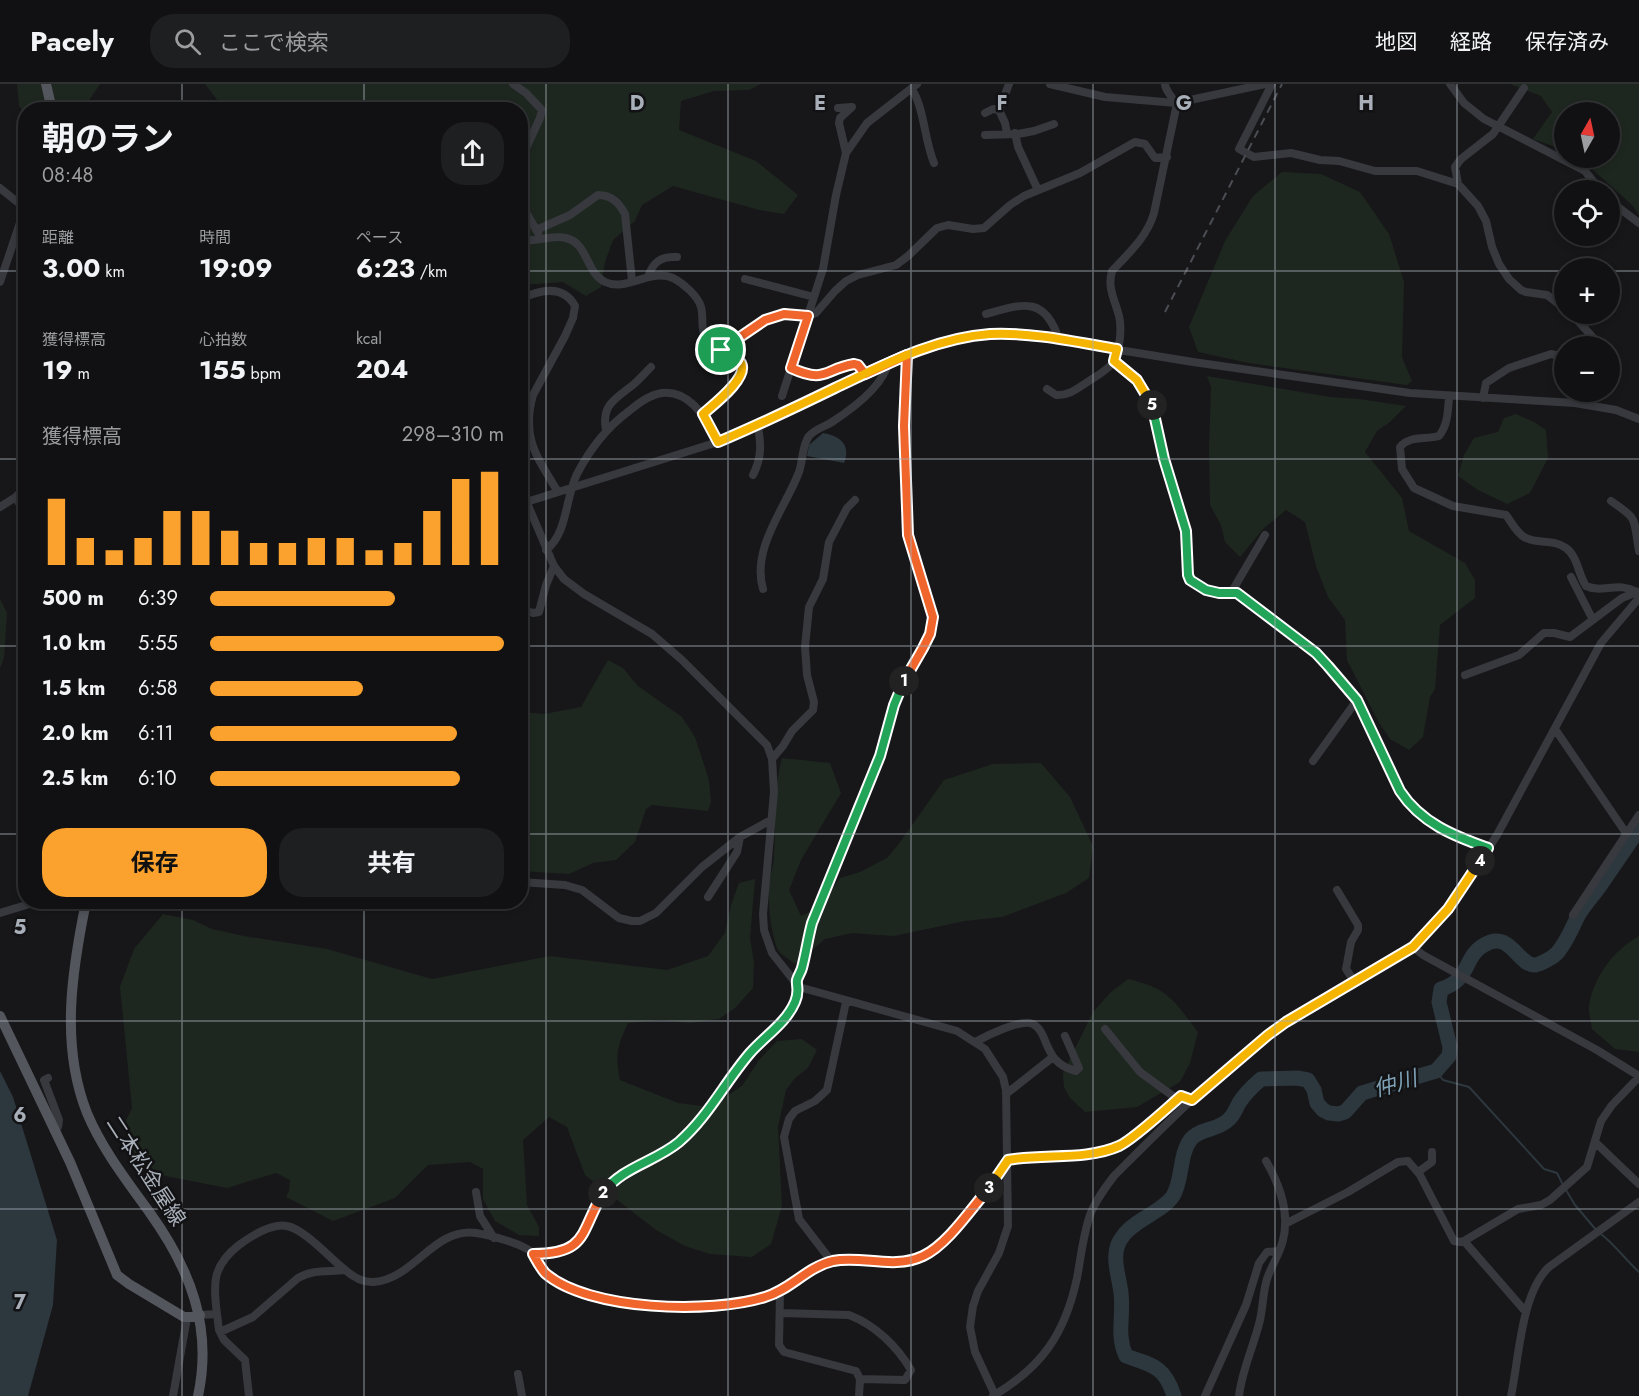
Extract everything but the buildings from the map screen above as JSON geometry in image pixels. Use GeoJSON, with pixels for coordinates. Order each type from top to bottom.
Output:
{"type":"FeatureCollection","features":[{"type":"Feature","properties":{"kind":"main road"},"geometry":{"type":"LineString","coordinates":[[46,84],[50,102]]}},
{"type":"Feature","properties":{"kind":"main road","name":"二本松金屋線"},"geometry":{"type":"LineString","coordinates":[[85,909],[75,957],[71,994],[72,1040],[81,1095],[96,1132],[132,1190],[150,1213],[187,1275],[200,1315],[203,1334],[201,1382],[198,1396]]}},
{"type":"Feature","properties":{"kind":"main road"},"geometry":{"type":"LineString","coordinates":[[0,1016],[54,1131],[117,1275],[187,1318],[200,1315]]}},
{"type":"Feature","properties":{"kind":"street"},"geometry":{"type":"LineString","coordinates":[[513,84],[526,93],[542,110],[528,144]]}},
{"type":"Feature","properties":{"kind":"street"},"geometry":{"type":"LineString","coordinates":[[1008,84],[999,110],[1038,190]]}},
{"type":"Feature","properties":{"kind":"street"},"geometry":{"type":"LineString","coordinates":[[1050,84],[1105,98],[1176,103],[1265,84]]}},
{"type":"Feature","properties":{"kind":"street"},"geometry":{"type":"LineString","coordinates":[[1272,84],[1239,149],[1254,156],[1291,153],[1320,160],[1339,161],[1375,171],[1418,171],[1458,184],[1478,206],[1486,221],[1492,248],[1509,279],[1521,290],[1547,295],[1554,300]]}},
{"type":"Feature","properties":{"kind":"street"},"geometry":{"type":"LineString","coordinates":[[1450,84],[1464,103],[1484,119],[1585,171],[1592,180]]}},
{"type":"Feature","properties":{"kind":"street"},"geometry":{"type":"LineString","coordinates":[[1047,389],[1056,395],[1070,393],[1092,380],[1114,361],[1121,331],[1112,297],[1110,278],[1112,271],[1143,238],[1150,227],[1167,156],[1176,103],[1164,85]]}},
{"type":"Feature","properties":{"kind":"street"},"geometry":{"type":"LineString","coordinates":[[782,396],[823,269],[846,153],[867,123],[914,86],[927,147],[934,163]]}},
{"type":"Feature","properties":{"kind":"street"},"geometry":{"type":"LineString","coordinates":[[1458,184],[1455,167],[1461,159],[1489,139],[1524,88]]}},
{"type":"Feature","properties":{"kind":"street"},"geometry":{"type":"LineString","coordinates":[[838,108],[852,107],[840,118],[839,123],[846,153]]}},
{"type":"Feature","properties":{"kind":"street"},"geometry":{"type":"LineString","coordinates":[[985,113],[993,109],[999,110]]}},
{"type":"Feature","properties":{"kind":"street"},"geometry":{"type":"LineString","coordinates":[[985,135],[1034,131],[1054,124]]}},
{"type":"Feature","properties":{"kind":"street"},"geometry":{"type":"LineString","coordinates":[[721,350],[765,320],[784,314],[808,316],[816,313],[846,281],[858,275],[896,265],[937,228],[948,225],[973,229],[984,228],[1010,205],[1038,190],[1080,173],[1135,142],[1145,144],[1152,155],[1158,159],[1167,156]]}},
{"type":"Feature","properties":{"kind":"street"},"geometry":{"type":"LineString","coordinates":[[0,188],[18,203]]}},
{"type":"Feature","properties":{"kind":"street"},"geometry":{"type":"LineString","coordinates":[[528,237],[539,234],[598,195],[604,195],[617,201],[624,214],[632,281]]}},
{"type":"Feature","properties":{"kind":"street"},"geometry":{"type":"LineString","coordinates":[[1620,209],[1639,223]]}},
{"type":"Feature","properties":{"kind":"street"},"geometry":{"type":"LineString","coordinates":[[528,215],[539,234]]}},
{"type":"Feature","properties":{"kind":"street"},"geometry":{"type":"LineString","coordinates":[[0,282],[18,229]]}},
{"type":"Feature","properties":{"kind":"street"},"geometry":{"type":"LineString","coordinates":[[539,234],[573,240],[582,249],[598,278],[603,281],[616,284],[663,275],[672,278],[691,291],[701,307],[703,334],[709,342],[740,362],[742,367],[739,380],[703,414]]}},
{"type":"Feature","properties":{"kind":"street"},"geometry":{"type":"LineString","coordinates":[[648,277],[654,265],[663,257],[677,256]]}},
{"type":"Feature","properties":{"kind":"street"},"geometry":{"type":"LineString","coordinates":[[745,279],[814,297]]}},
{"type":"Feature","properties":{"kind":"street"},"geometry":{"type":"LineString","coordinates":[[528,296],[538,292],[553,291],[566,294],[575,306],[572,322],[533,395],[530,408],[531,442],[558,492]]}},
{"type":"Feature","properties":{"kind":"street"},"geometry":{"type":"LineString","coordinates":[[986,314],[1013,306],[1033,305],[1040,309],[1054,326],[1059,340]]}},
{"type":"Feature","properties":{"kind":"street"},"geometry":{"type":"LineString","coordinates":[[1581,324],[1591,336]]}},
{"type":"Feature","properties":{"kind":"street"},"geometry":{"type":"LineString","coordinates":[[528,502],[718,442],[758,426],[907,355],[946,342],[980,335],[1010,334],[1059,340],[1399,392],[1449,397],[1575,403],[1616,410],[1639,419]]}},
{"type":"Feature","properties":{"kind":"street"},"geometry":{"type":"LineString","coordinates":[[533,1254],[558,1254],[570,1249],[578,1241],[608,1186],[638,1166],[667,1151],[693,1129],[750,1053],[790,1011],[797,998],[797,985],[812,923],[880,756],[896,696],[923,648],[933,623],[932,610],[910,546],[907,526],[904,426],[907,355]]}},
{"type":"Feature","properties":{"kind":"street"},"geometry":{"type":"LineString","coordinates":[[1483,399],[1486,383],[1509,368],[1554,355]]}},
{"type":"Feature","properties":{"kind":"street"},"geometry":{"type":"LineString","coordinates":[[1114,361],[1137,380],[1151,404],[1164,459],[1186,531],[1190,580],[1206,590],[1237,593],[1316,653],[1357,700],[1400,791],[1409,804],[1433,824],[1458,837],[1488,848]]}},
{"type":"Feature","properties":{"kind":"street"},"geometry":{"type":"LineString","coordinates":[[763,589],[761,564],[766,546],[771,530],[800,472],[806,440],[878,384],[888,363]]}},
{"type":"Feature","properties":{"kind":"street"},"geometry":{"type":"LineString","coordinates":[[791,368],[809,375],[821,376],[854,364],[858,365],[865,374]]}},
{"type":"Feature","properties":{"kind":"street"},"geometry":{"type":"LineString","coordinates":[[606,430],[604,417],[612,401],[635,384],[651,367]]}},
{"type":"Feature","properties":{"kind":"street"},"geometry":{"type":"LineString","coordinates":[[546,550],[558,537],[572,487],[584,462],[606,430],[641,402],[662,393],[680,397],[703,414],[718,442]]}},
{"type":"Feature","properties":{"kind":"street"},"geometry":{"type":"LineString","coordinates":[[1449,397],[1447,419],[1444,430],[1439,436],[1413,439],[1403,443],[1400,447],[1402,469],[1414,488],[1453,506],[1506,515],[1523,537],[1550,541],[1566,548],[1576,561],[1579,574],[1586,586],[1625,587],[1638,594]]}},
{"type":"Feature","properties":{"kind":"street"},"geometry":{"type":"LineString","coordinates":[[753,475],[759,463],[762,448],[758,426]]}},
{"type":"Feature","properties":{"kind":"street"},"geometry":{"type":"LineString","coordinates":[[0,507],[18,495]]}},
{"type":"Feature","properties":{"kind":"street"},"geometry":{"type":"LineString","coordinates":[[16,497],[18,501]]}},
{"type":"Feature","properties":{"kind":"street"},"geometry":{"type":"LineString","coordinates":[[772,759],[792,731],[813,710],[814,702],[807,675],[805,647],[809,607],[823,579],[829,542],[855,500]]}},
{"type":"Feature","properties":{"kind":"street"},"geometry":{"type":"LineString","coordinates":[[1611,501],[1629,511],[1637,519],[1639,552]]}},
{"type":"Feature","properties":{"kind":"street"},"geometry":{"type":"LineString","coordinates":[[528,512],[554,566],[564,579],[575,588],[652,634],[682,660],[762,739],[770,751],[774,792],[764,914],[765,930],[772,953],[797,985],[846,1002],[957,1032],[985,1049],[997,1064],[1003,1077],[1006,1094],[1008,1226],[999,1253],[978,1291],[970,1328],[975,1352],[994,1395],[1013,1384],[1036,1365],[1062,1328],[1071,1303],[1090,1214],[1104,1189],[1122,1168],[1192,1100],[1268,1035],[1413,947],[1448,909],[1510,812],[1601,643],[1638,594]]}},
{"type":"Feature","properties":{"kind":"street"},"geometry":{"type":"LineString","coordinates":[[1231,593],[1265,535]]}},
{"type":"Feature","properties":{"kind":"street"},"geometry":{"type":"LineString","coordinates":[[528,611],[539,612],[554,566]]}},
{"type":"Feature","properties":{"kind":"street"},"geometry":{"type":"LineString","coordinates":[[1571,577],[1593,620]]}},
{"type":"Feature","properties":{"kind":"street"},"geometry":{"type":"LineString","coordinates":[[1465,675],[1519,655],[1544,633],[1570,637],[1622,598],[1638,594]]}},
{"type":"Feature","properties":{"kind":"street"},"geometry":{"type":"LineString","coordinates":[[1313,761],[1357,700]]}},
{"type":"Feature","properties":{"kind":"street"},"geometry":{"type":"LineString","coordinates":[[1555,729],[1626,834]]}},
{"type":"Feature","properties":{"kind":"street"},"geometry":{"type":"LineString","coordinates":[[1573,915],[1639,815]]}},
{"type":"Feature","properties":{"kind":"street"},"geometry":{"type":"LineString","coordinates":[[528,883],[565,885],[582,890],[619,918],[640,921],[656,913],[702,867],[740,837],[771,820]]}},
{"type":"Feature","properties":{"kind":"street"},"geometry":{"type":"LineString","coordinates":[[708,897],[737,852],[740,837]]}},
{"type":"Feature","properties":{"kind":"street"},"geometry":{"type":"LineString","coordinates":[[1337,890],[1358,925],[1358,930],[1351,942],[1346,969],[1354,981]]}},
{"type":"Feature","properties":{"kind":"street"},"geometry":{"type":"LineString","coordinates":[[0,913],[18,908]]}},
{"type":"Feature","properties":{"kind":"street"},"geometry":{"type":"LineString","coordinates":[[1285,1224],[1348,1192],[1398,1162],[1408,1161],[1418,1172],[1454,1241],[1464,1241],[1518,1209],[1540,1205],[1550,1200],[1587,1167],[1601,1122],[1612,1105],[1639,1076],[1597,1050],[1423,955],[1413,947]]}},
{"type":"Feature","properties":{"kind":"street"},"geometry":{"type":"LineString","coordinates":[[832,1262],[800,1219],[784,1137],[789,1119],[795,1111],[815,1101],[827,1090],[846,1002]]}},
{"type":"Feature","properties":{"kind":"street"},"geometry":{"type":"LineString","coordinates":[[975,1042],[1014,1025],[1030,1023],[1036,1026],[1053,1058],[1072,1071],[1076,1071],[1079,1068],[1065,1036]]}},
{"type":"Feature","properties":{"kind":"street"},"geometry":{"type":"LineString","coordinates":[[1105,1029],[1140,1072],[1177,1099]]}},
{"type":"Feature","properties":{"kind":"street"},"geometry":{"type":"LineString","coordinates":[[1006,1094],[1053,1058]]}},
{"type":"Feature","properties":{"kind":"street"},"geometry":{"type":"LineString","coordinates":[[48,1078],[44,1080],[59,1120],[58,1127],[54,1131]]}},
{"type":"Feature","properties":{"kind":"street"},"geometry":{"type":"LineString","coordinates":[[1008,1160],[1103,1152],[1122,1145],[1177,1099],[1184,1095],[1192,1100]]}},
{"type":"Feature","properties":{"kind":"street"},"geometry":{"type":"LineString","coordinates":[[1595,1142],[1639,1184]]}},
{"type":"Feature","properties":{"kind":"street"},"geometry":{"type":"LineString","coordinates":[[1418,1172],[1432,1162],[1432,1152]]}},
{"type":"Feature","properties":{"kind":"street"},"geometry":{"type":"LineString","coordinates":[[249,1396],[245,1360],[224,1340],[220,1332],[214,1281],[224,1259],[240,1244],[274,1227],[285,1226],[296,1230],[362,1281],[377,1282],[398,1275],[437,1244],[454,1235],[473,1232],[522,1247],[533,1254],[544,1271],[565,1285],[606,1298],[665,1307],[697,1308],[753,1301],[780,1292],[820,1265],[832,1262],[896,1262],[924,1256],[954,1229],[995,1182],[1008,1160]]}},
{"type":"Feature","properties":{"kind":"street"},"geometry":{"type":"LineString","coordinates":[[1239,1396],[1243,1371],[1261,1318],[1268,1276],[1280,1251],[1285,1224],[1282,1195],[1266,1161]]}},
{"type":"Feature","properties":{"kind":"street"},"geometry":{"type":"LineString","coordinates":[[476,1192],[480,1216],[494,1238]]}},
{"type":"Feature","properties":{"kind":"street"},"geometry":{"type":"LineString","coordinates":[[1511,1396],[1526,1312],[1534,1287],[1544,1272],[1639,1202]]}},
{"type":"Feature","properties":{"kind":"street"},"geometry":{"type":"LineString","coordinates":[[1464,1241],[1526,1312]]}},
{"type":"Feature","properties":{"kind":"street"},"geometry":{"type":"LineString","coordinates":[[1205,1396],[1246,1305],[1259,1263],[1268,1252],[1280,1251]]}},
{"type":"Feature","properties":{"kind":"street"},"geometry":{"type":"LineString","coordinates":[[220,1332],[253,1317],[306,1273],[345,1270]]}},
{"type":"Feature","properties":{"kind":"street"},"geometry":{"type":"LineString","coordinates":[[780,1292],[779,1345],[784,1352],[856,1371],[860,1379],[859,1396]]}},
{"type":"Feature","properties":{"kind":"street"},"geometry":{"type":"LineString","coordinates":[[781,1313],[857,1318],[870,1324],[890,1342],[911,1370],[905,1380],[860,1379]]}},
{"type":"Feature","properties":{"kind":"street"},"geometry":{"type":"LineString","coordinates":[[200,1315],[217,1314]]}},
{"type":"Feature","properties":{"kind":"street"},"geometry":{"type":"LineString","coordinates":[[173,1396],[187,1318]]}},
{"type":"Feature","properties":{"kind":"street"},"geometry":{"type":"LineString","coordinates":[[518,1374],[522,1396]]}},
{"type":"Feature","properties":{"kind":"shaded area"},"geometry":{"type":"Polygon","coordinates":[[[17,84],[100,84],[88,102],[19,102],[17,84]]]}},
{"type":"Feature","properties":{"kind":"shaded area"},"geometry":{"type":"Polygon","coordinates":[[[205,84],[761,84],[749,90],[714,91],[681,101],[679,130],[756,161],[798,195],[784,214],[759,210],[673,186],[642,205],[635,221],[613,240],[605,262],[601,287],[586,296],[563,282],[528,284],[528,102],[219,102],[205,84]]]}},
{"type":"Feature","properties":{"kind":"shaded area"},"geometry":{"type":"Polygon","coordinates":[[[1510,84],[1639,84],[1639,215],[1620,194],[1620,180],[1604,180],[1591,168],[1620,168],[1620,102],[1554,102],[1554,146],[1533,139],[1552,112],[1541,96],[1510,84]]]}},
{"type":"Feature","properties":{"kind":"shaded area"},"geometry":{"type":"Polygon","coordinates":[[[1282,172],[1321,174],[1360,192],[1389,234],[1404,282],[1402,357],[1412,381],[1407,385],[1249,363],[1198,352],[1189,327],[1225,241],[1253,196],[1282,172]]]}},
{"type":"Feature","properties":{"kind":"shaded area"},"geometry":{"type":"Polygon","coordinates":[[[1207,376],[1330,397],[1406,406],[1377,431],[1365,452],[1402,498],[1409,531],[1465,563],[1475,580],[1475,598],[1440,625],[1435,689],[1430,697],[1423,737],[1409,750],[1390,739],[1378,721],[1347,660],[1345,620],[1328,597],[1316,566],[1305,522],[1286,510],[1263,529],[1240,557],[1225,542],[1221,525],[1210,505],[1211,387],[1207,376]]]}},
{"type":"Feature","properties":{"kind":"shaded area"},"geometry":{"type":"Polygon","coordinates":[[[1516,414],[1546,430],[1548,458],[1530,493],[1507,504],[1478,490],[1458,476],[1464,455],[1474,438],[1498,432],[1504,418],[1516,414]]]}},
{"type":"Feature","properties":{"kind":"shaded area"},"geometry":{"type":"Polygon","coordinates":[[[823,433],[835,436],[843,442],[846,451],[844,463],[807,456],[809,445],[823,433]]]}},
{"type":"Feature","properties":{"kind":"shaded area"},"geometry":{"type":"Polygon","coordinates":[[[0,599],[7,613],[4,658],[0,668],[0,599]]]}},
{"type":"Feature","properties":{"kind":"shaded area"},"geometry":{"type":"Polygon","coordinates":[[[608,660],[623,668],[638,686],[682,717],[695,737],[709,780],[711,802],[708,811],[652,805],[646,809],[635,842],[616,860],[593,863],[569,874],[528,871],[528,713],[544,714],[581,707],[608,660]]]}},
{"type":"Feature","properties":{"kind":"shaded area"},"geometry":{"type":"Polygon","coordinates":[[[782,758],[830,763],[841,793],[801,860],[789,890],[801,916],[819,905],[840,878],[860,872],[887,858],[944,780],[993,764],[1041,763],[1070,797],[1093,846],[1089,878],[1066,893],[1002,917],[965,921],[894,936],[852,933],[825,939],[795,964],[782,955],[777,948],[769,905],[770,876],[774,859],[776,794],[782,758]]]}},
{"type":"Feature","properties":{"kind":"shaded area"},"geometry":{"type":"Polygon","coordinates":[[[755,879],[750,938],[754,963],[753,988],[735,1008],[719,1019],[690,1023],[661,1020],[628,1023],[617,1057],[620,1080],[678,1103],[710,1107],[742,1086],[759,1060],[777,1041],[802,1039],[817,1050],[808,1068],[795,1078],[786,1090],[778,1127],[782,1206],[771,1244],[752,1257],[710,1254],[685,1246],[656,1230],[585,1175],[567,1127],[549,1117],[523,1140],[527,1205],[539,1227],[539,1236],[519,1235],[495,1221],[483,1199],[483,1169],[470,1162],[428,1165],[395,1198],[333,1221],[286,1197],[290,1180],[276,1173],[227,1188],[155,1174],[137,1159],[123,1127],[132,1108],[120,987],[134,949],[163,914],[193,920],[212,929],[244,936],[327,949],[432,979],[550,956],[667,970],[708,956],[725,933],[739,883],[755,879]]]}},
{"type":"Feature","properties":{"kind":"shaded area"},"geometry":{"type":"Polygon","coordinates":[[[1639,936],[1639,1052],[1615,1049],[1592,1029],[1589,1008],[1592,994],[1606,965],[1621,949],[1639,936]]]}},
{"type":"Feature","properties":{"kind":"shaded area"},"geometry":{"type":"Polygon","coordinates":[[[1128,979],[1153,987],[1169,997],[1198,1032],[1190,1063],[1180,1082],[1137,1107],[1085,1112],[1070,1098],[1064,1087],[1063,1073],[1093,1012],[1111,992],[1128,979]]]}},
{"type":"Feature","properties":{"kind":"shaded area"},"geometry":{"type":"Polygon","coordinates":[[[0,1071],[13,1097],[57,1240],[53,1305],[28,1396],[0,1396],[0,1071]]]}},
{"type":"Feature","properties":{"kind":"waterway","name":"仲川"},"geometry":{"type":"LineString","coordinates":[[1174,1396],[1166,1379],[1157,1368],[1126,1356],[1121,1340],[1122,1301],[1116,1249],[1128,1230],[1162,1207],[1173,1196],[1187,1145],[1191,1139],[1229,1119],[1244,1096],[1261,1079],[1308,1080],[1314,1090],[1317,1103],[1323,1110],[1338,1114],[1345,1112],[1362,1093],[1436,1071],[1449,1056],[1450,1047],[1439,1002],[1441,989],[1457,980],[1477,950],[1493,941],[1507,945],[1529,964],[1541,963],[1556,954],[1567,939],[1580,912],[1639,829]]}},
{"type":"Feature","properties":{"kind":"waterway"},"geometry":{"type":"LineString","coordinates":[[1436,1071],[1443,1080],[1469,1087],[1544,1169],[1557,1173],[1563,1185]]}},
{"type":"Feature","properties":{"kind":"waterway"},"geometry":{"type":"LineString","coordinates":[[1566,1190],[1575,1205],[1597,1231]]}},
{"type":"Feature","properties":{"kind":"waterway"},"geometry":{"type":"LineString","coordinates":[[1601,1234],[1639,1272]]}},
{"type":"Feature","properties":{"kind":"railway"},"geometry":{"type":"LineString","coordinates":[[1165,312],[1282,84]]}},
{"type":"Feature","properties":{"kind":"route"},"geometry":{"type":"LineString","coordinates":[[721,350],[740,362],[742,371],[741,378],[703,414],[718,442],[758,426],[907,355],[959,338],[1010,334],[1117,349],[1114,361],[1137,380],[1155,415],[1164,459],[1186,531],[1190,580],[1206,590],[1237,593],[1316,653],[1357,700],[1400,791],[1409,804],[1433,824],[1458,837],[1488,848],[1448,909],[1413,947],[1286,1022],[1192,1100],[1187,1096],[1181,1096],[1122,1145],[1103,1152],[1008,1160],[995,1182],[954,1229],[924,1256],[896,1262],[841,1260],[820,1265],[780,1292],[753,1301],[705,1307],[665,1307],[606,1298],[565,1285],[548,1275],[540,1267],[533,1254],[558,1254],[575,1245],[608,1186],[614,1180],[662,1154],[693,1129],[750,1053],[790,1011],[798,993],[799,987],[796,982],[803,965],[806,942],[812,923],[880,756],[896,696],[923,648],[933,623],[932,610],[910,546],[907,526],[904,426],[907,355],[865,374],[858,365],[854,364],[821,376],[801,373],[791,368],[808,316],[790,314],[765,320],[721,350]]}}]}
